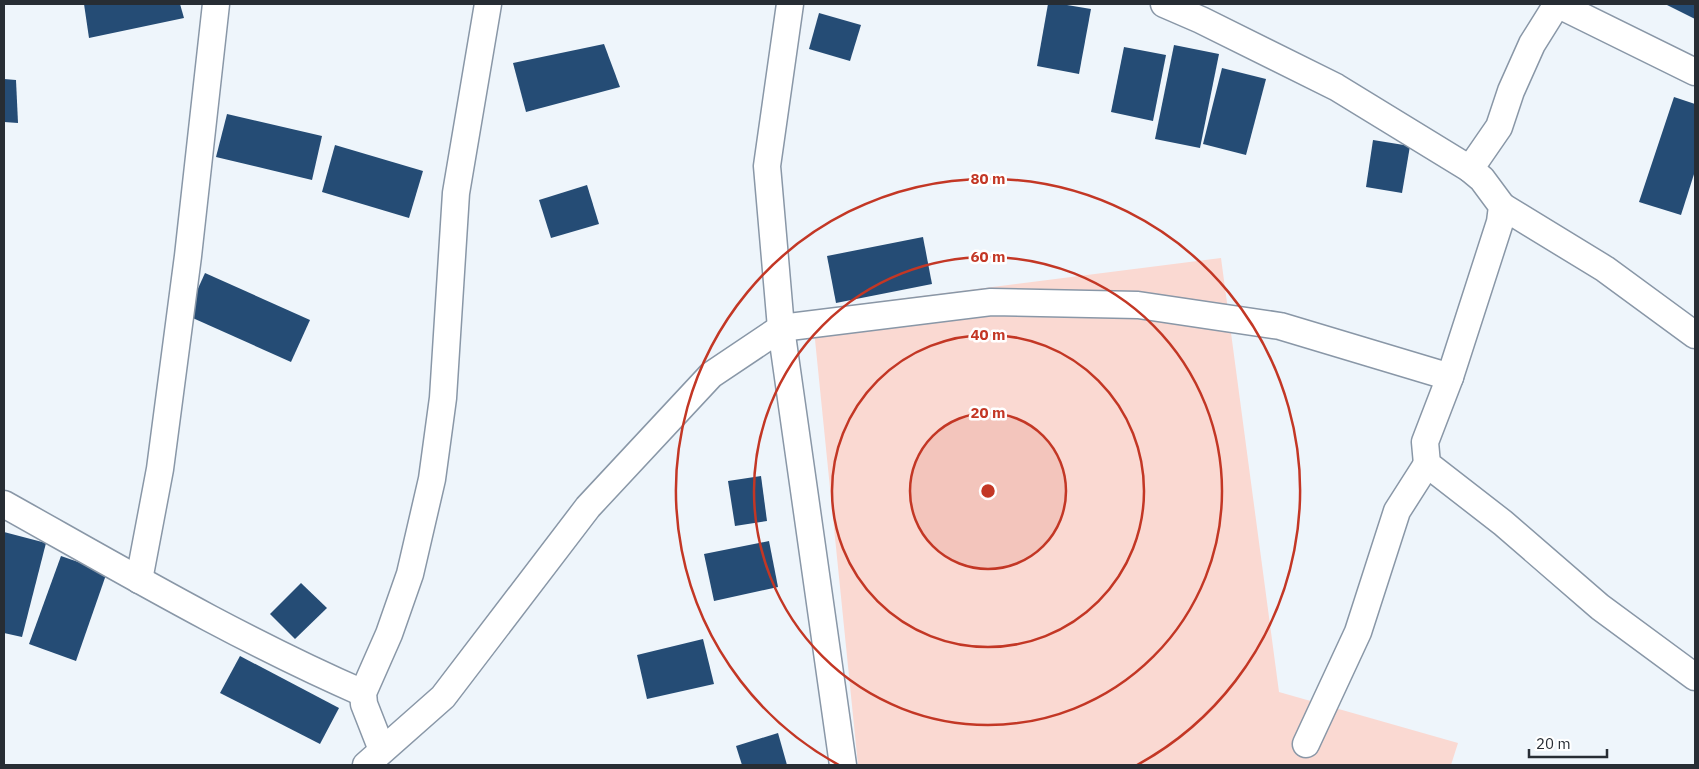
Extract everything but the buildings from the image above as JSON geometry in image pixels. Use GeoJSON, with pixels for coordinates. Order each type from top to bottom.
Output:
{"type":"FeatureCollection","features":[{"type":"Feature","properties":{"kind":"street"},"geometry":{"type":"LineString","coordinates":[[139,580],[160,469],[183,295],[216,4]]}},
{"type":"Feature","properties":{"kind":"street"},"geometry":{"type":"LineString","coordinates":[[374,758],[363,693],[389,634],[410,574],[432,479],[443,398],[456,194],[488,4]]}},
{"type":"Feature","properties":{"kind":"street"},"geometry":{"type":"LineString","coordinates":[[790,4],[767,166],[781,328],[843,765]]}},
{"type":"Feature","properties":{"kind":"street"},"geometry":{"type":"LineString","coordinates":[[1164,4],[1206,12],[1336,86],[1470,169],[1482,179],[1502,206],[1605,269],[1695,335]]}},
{"type":"Feature","properties":{"kind":"street"},"geometry":{"type":"LineString","coordinates":[[1470,169],[1499,127],[1511,91],[1532,44],[1557,4],[1695,72]]}},
{"type":"Feature","properties":{"kind":"street"},"geometry":{"type":"LineString","coordinates":[[1306,744],[1358,632],[1397,511],[1428,464],[1425,442],[1450,377],[1500,222],[1502,206]]}},
{"type":"Feature","properties":{"kind":"street"},"geometry":{"type":"LineString","coordinates":[[374,758],[443,697],[588,507],[712,375],[781,328],[992,302],[1138,305],[1280,326],[1450,377]]}},
{"type":"Feature","properties":{"kind":"street"},"geometry":{"type":"LineString","coordinates":[[1428,464],[1503,523],[1600,606],[1695,677]]}},
{"type":"Feature","properties":{"kind":"street"},"geometry":{"type":"LineString","coordinates":[[4,504],[139,580],[306,668],[363,693]]}},
{"type":"Feature","properties":{"kind":"shaded area"},"geometry":{"type":"Polygon","coordinates":[[[1221,258],[1279,692],[1458,743],[1451,765],[858,765],[812,310],[1221,258]]]}}]}
